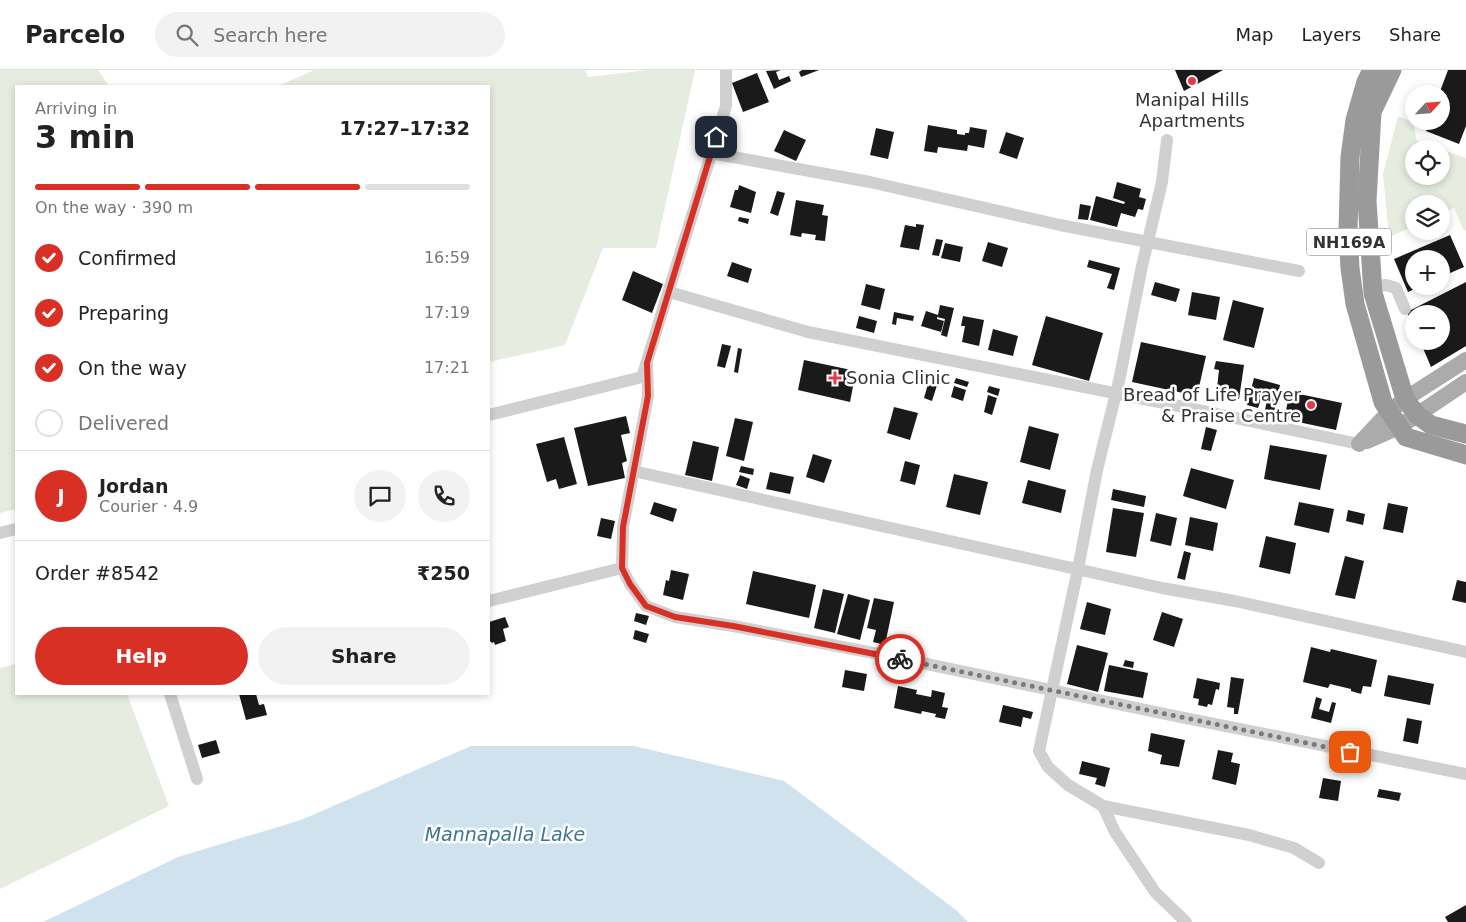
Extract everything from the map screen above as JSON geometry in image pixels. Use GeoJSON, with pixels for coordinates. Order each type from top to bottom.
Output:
{"type":"FeatureCollection","features":[{"type":"Feature","properties":{"kind":"highway","name":"NH169A"},"geometry":{"type":"LineString","coordinates":[[1372,70],[1366,82],[1355,120],[1350,157],[1348,230],[1350,268],[1355,304],[1383,402],[1406,437],[1424,444],[1466,455]]}},
{"type":"Feature","properties":{"kind":"highway","name":"NH169A"},"geometry":{"type":"LineString","coordinates":[[1392,70],[1372,112],[1367,201],[1373,287],[1405,399],[1417,415],[1431,424],[1466,434]]}},
{"type":"Feature","properties":{"kind":"main road"},"geometry":{"type":"LineString","coordinates":[[1359,444],[1394,419],[1405,399],[1466,360]]}},
{"type":"Feature","properties":{"kind":"main road"},"geometry":{"type":"LineString","coordinates":[[1394,419],[1417,415],[1466,382]]}},
{"type":"Feature","properties":{"kind":"street"},"geometry":{"type":"LineString","coordinates":[[490,415],[642,377],[726,106],[726,70]]}},
{"type":"Feature","properties":{"kind":"street"},"geometry":{"type":"LineString","coordinates":[[1167,140],[1162,182],[1147,242],[1116,393],[1097,470],[1039,750],[1048,766],[1068,785],[1103,806],[1249,835],[1294,848],[1319,863]]}},
{"type":"Feature","properties":{"kind":"street"},"geometry":{"type":"LineString","coordinates":[[711,153],[870,182],[1060,225],[1299,271]]}},
{"type":"Feature","properties":{"kind":"street"},"geometry":{"type":"LineString","coordinates":[[1373,287],[1386,285],[1396,288],[1405,310]]}},
{"type":"Feature","properties":{"kind":"street"},"geometry":{"type":"LineString","coordinates":[[668,292],[808,332],[1116,393],[1359,444]]}},
{"type":"Feature","properties":{"kind":"street"},"geometry":{"type":"LineString","coordinates":[[647,363],[648,396],[623,527],[622,568],[630,584],[646,606],[675,617],[733,626],[865,652],[1466,774]]}},
{"type":"Feature","properties":{"kind":"street"},"geometry":{"type":"LineString","coordinates":[[634,471],[1162,588],[1235,601],[1466,652]]}},
{"type":"Feature","properties":{"kind":"street"},"geometry":{"type":"LineString","coordinates":[[0,532],[15,529]]}},
{"type":"Feature","properties":{"kind":"street"},"geometry":{"type":"LineString","coordinates":[[490,601],[622,568]]}},
{"type":"Feature","properties":{"kind":"street"},"geometry":{"type":"LineString","coordinates":[[170,695],[197,779]]}},
{"type":"Feature","properties":{"kind":"street"},"geometry":{"type":"LineString","coordinates":[[1103,806],[1115,832],[1155,892],[1186,922]]}},
{"type":"Feature","properties":{"kind":"shaded area"},"geometry":{"type":"Polygon","coordinates":[[[0,70],[98,70],[108,85],[15,85],[15,509],[0,513],[0,70]]]}},
{"type":"Feature","properties":{"kind":"shaded area"},"geometry":{"type":"Polygon","coordinates":[[[314,70],[585,70],[588,77],[647,70],[695,70],[656,248],[603,248],[565,345],[490,362],[490,85],[281,85],[314,70]]]}},
{"type":"Feature","properties":{"kind":"shaded area"},"geometry":{"type":"Polygon","coordinates":[[[1398,116],[1405,119],[1405,130],[1415,130],[1417,140],[1405,140],[1405,185],[1450,185],[1450,152],[1466,158],[1466,231],[1463,229],[1454,208],[1450,210],[1450,195],[1405,195],[1405,230],[1389,237],[1383,174],[1398,116]]]}},
{"type":"Feature","properties":{"kind":"shaded area"},"geometry":{"type":"Polygon","coordinates":[[[15,664],[15,695],[127,695],[169,806],[0,889],[0,668],[15,664]]]}},
{"type":"Feature","properties":{"kind":"water","name":"Mannapalla Lake"},"geometry":{"type":"Polygon","coordinates":[[[471,746],[634,746],[784,781],[956,910],[968,922],[43,922],[178,857],[301,820],[471,746]]]}},
{"type":"Feature","properties":{"kind":"building"},"geometry":{"type":"Polygon","coordinates":[[[781,70],[776,72],[779,80],[789,76],[791,81],[774,89],[766,71],[781,70]]]}},
{"type":"Feature","properties":{"kind":"building"},"geometry":{"type":"Polygon","coordinates":[[[802,70],[819,70],[801,77],[799,72],[802,70]]]}},
{"type":"Feature","properties":{"kind":"building","name":"Manipal Hills Apartments"},"geometry":{"type":"Polygon","coordinates":[[[1175,70],[1223,70],[1184,91],[1175,70]]]}},
{"type":"Feature","properties":{"kind":"building"},"geometry":{"type":"Polygon","coordinates":[[[1448,70],[1466,70],[1466,126],[1459,144],[1426,131],[1450,130],[1450,85],[1442,85],[1448,70]]]}},
{"type":"Feature","properties":{"kind":"building"},"geometry":{"type":"Polygon","coordinates":[[[757,73],[769,102],[743,112],[732,83],[757,73]]]}},
{"type":"Feature","properties":{"kind":"building"},"geometry":{"type":"Polygon","coordinates":[[[928,125],[957,130],[957,134],[965,135],[965,133],[969,133],[970,127],[987,130],[984,148],[968,145],[967,151],[938,147],[937,153],[924,151],[928,125]]]}},
{"type":"Feature","properties":{"kind":"building"},"geometry":{"type":"Polygon","coordinates":[[[876,128],[894,132],[888,159],[870,155],[876,128]]]}},
{"type":"Feature","properties":{"kind":"building"},"geometry":{"type":"Polygon","coordinates":[[[784,130],[806,140],[796,161],[774,151],[784,130]]]}},
{"type":"Feature","properties":{"kind":"building"},"geometry":{"type":"Polygon","coordinates":[[[1006,132],[1024,138],[1017,159],[999,153],[1006,132]]]}},
{"type":"Feature","properties":{"kind":"building"},"geometry":{"type":"Polygon","coordinates":[[[1117,182],[1141,189],[1139,197],[1146,199],[1143,210],[1138,209],[1135,217],[1121,213],[1117,227],[1090,220],[1096,196],[1124,204],[1125,202],[1113,198],[1117,182]]]}},
{"type":"Feature","properties":{"kind":"building"},"geometry":{"type":"Polygon","coordinates":[[[739,185],[756,192],[751,213],[730,207],[735,190],[738,190],[739,185]]]}},
{"type":"Feature","properties":{"kind":"building"},"geometry":{"type":"Polygon","coordinates":[[[777,191],[785,193],[778,216],[770,213],[777,191]]]}},
{"type":"Feature","properties":{"kind":"building"},"geometry":{"type":"Polygon","coordinates":[[[796,200],[824,205],[822,215],[828,216],[825,241],[815,240],[816,235],[802,233],[801,237],[790,235],[796,200]]]}},
{"type":"Feature","properties":{"kind":"building"},"geometry":{"type":"Polygon","coordinates":[[[1080,204],[1091,206],[1088,220],[1078,219],[1080,204]]]}},
{"type":"Feature","properties":{"kind":"building"},"geometry":{"type":"Polygon","coordinates":[[[739,217],[749,219],[748,224],[738,221],[739,217]]]}},
{"type":"Feature","properties":{"kind":"building"},"geometry":{"type":"Polygon","coordinates":[[[916,224],[924,225],[919,250],[900,247],[905,225],[916,227],[916,224]]]}},
{"type":"Feature","properties":{"kind":"building"},"geometry":{"type":"Polygon","coordinates":[[[1450,235],[1464,267],[1450,273],[1450,250],[1415,250],[1438,240],[1450,240],[1450,235]]]}},
{"type":"Feature","properties":{"kind":"building"},"geometry":{"type":"Polygon","coordinates":[[[936,239],[943,240],[939,256],[932,255],[936,239]]]}},
{"type":"Feature","properties":{"kind":"building"},"geometry":{"type":"Polygon","coordinates":[[[988,242],[1008,248],[1002,267],[982,261],[988,242]]]}},
{"type":"Feature","properties":{"kind":"building"},"geometry":{"type":"Polygon","coordinates":[[[945,243],[963,247],[960,262],[941,258],[945,243]]]}},
{"type":"Feature","properties":{"kind":"building"},"geometry":{"type":"Polygon","coordinates":[[[1405,254],[1405,285],[1394,259],[1405,254]]]}},
{"type":"Feature","properties":{"kind":"building"},"geometry":{"type":"Polygon","coordinates":[[[1089,260],[1120,268],[1114,290],[1107,288],[1112,274],[1087,267],[1089,260]]]}},
{"type":"Feature","properties":{"kind":"building"},"geometry":{"type":"Polygon","coordinates":[[[732,262],[752,269],[748,283],[727,276],[732,262]]]}},
{"type":"Feature","properties":{"kind":"building"},"geometry":{"type":"Polygon","coordinates":[[[633,271],[663,284],[652,313],[622,300],[633,271]]]}},
{"type":"Feature","properties":{"kind":"building"},"geometry":{"type":"Polygon","coordinates":[[[1155,282],[1180,289],[1176,302],[1151,295],[1155,282]]]}},
{"type":"Feature","properties":{"kind":"building"},"geometry":{"type":"Polygon","coordinates":[[[1466,282],[1466,346],[1431,367],[1424,350],[1450,350],[1450,305],[1421,305],[1440,295],[1450,295],[1450,290],[1466,282]]]}},
{"type":"Feature","properties":{"kind":"building"},"geometry":{"type":"Polygon","coordinates":[[[866,284],[885,289],[880,310],[861,305],[866,284]]]}},
{"type":"Feature","properties":{"kind":"building"},"geometry":{"type":"Polygon","coordinates":[[[1192,292],[1220,297],[1216,320],[1188,315],[1192,292]]]}},
{"type":"Feature","properties":{"kind":"building"},"geometry":{"type":"Polygon","coordinates":[[[1233,300],[1264,308],[1254,348],[1223,340],[1233,300]]]}},
{"type":"Feature","properties":{"kind":"building"},"geometry":{"type":"Polygon","coordinates":[[[940,305],[954,308],[947,337],[941,335],[945,319],[937,317],[937,319],[944,321],[941,332],[921,326],[926,311],[938,315],[940,305]]]}},
{"type":"Feature","properties":{"kind":"building"},"geometry":{"type":"Polygon","coordinates":[[[894,312],[914,316],[913,321],[897,318],[896,325],[892,324],[894,312]]]}},
{"type":"Feature","properties":{"kind":"building"},"geometry":{"type":"Polygon","coordinates":[[[859,316],[877,321],[874,333],[856,328],[859,316]]]}},
{"type":"Feature","properties":{"kind":"building"},"geometry":{"type":"Polygon","coordinates":[[[963,316],[984,320],[979,346],[962,342],[965,326],[961,326],[963,316]]]}},
{"type":"Feature","properties":{"kind":"building"},"geometry":{"type":"Polygon","coordinates":[[[1046,316],[1103,333],[1089,381],[1032,365],[1046,316]]]}},
{"type":"Feature","properties":{"kind":"building"},"geometry":{"type":"Polygon","coordinates":[[[993,329],[1018,336],[1013,356],[988,350],[993,329]]]}},
{"type":"Feature","properties":{"kind":"building"},"geometry":{"type":"Polygon","coordinates":[[[1141,342],[1206,356],[1197,396],[1132,382],[1141,342]]]}},
{"type":"Feature","properties":{"kind":"building"},"geometry":{"type":"Polygon","coordinates":[[[722,344],[731,346],[725,368],[717,366],[722,344]]]}},
{"type":"Feature","properties":{"kind":"building"},"geometry":{"type":"Polygon","coordinates":[[[738,348],[742,349],[738,373],[734,372],[738,348]]]}},
{"type":"Feature","properties":{"kind":"building"},"geometry":{"type":"Polygon","coordinates":[[[804,360],[856,371],[850,402],[798,390],[804,360]]]}},
{"type":"Feature","properties":{"kind":"building"},"geometry":{"type":"Polygon","coordinates":[[[1216,361],[1244,365],[1239,399],[1226,397],[1227,390],[1217,388],[1219,370],[1214,369],[1216,361]]]}},
{"type":"Feature","properties":{"kind":"building"},"geometry":{"type":"Polygon","coordinates":[[[930,377],[939,379],[932,401],[924,398],[930,377]]]}},
{"type":"Feature","properties":{"kind":"building"},"geometry":{"type":"Polygon","coordinates":[[[956,378],[969,382],[967,387],[954,383],[956,378]]]}},
{"type":"Feature","properties":{"kind":"building"},"geometry":{"type":"Polygon","coordinates":[[[1254,378],[1280,385],[1274,412],[1265,410],[1267,400],[1261,399],[1258,408],[1247,405],[1254,378]]]}},
{"type":"Feature","properties":{"kind":"building"},"geometry":{"type":"Polygon","coordinates":[[[954,386],[966,390],[963,401],[951,397],[954,386]]]}},
{"type":"Feature","properties":{"kind":"building"},"geometry":{"type":"Polygon","coordinates":[[[989,386],[1000,389],[998,396],[987,392],[989,386]]]}},
{"type":"Feature","properties":{"kind":"building"},"geometry":{"type":"Polygon","coordinates":[[[1290,392],[1342,403],[1336,430],[1284,419],[1290,392]]]}},
{"type":"Feature","properties":{"kind":"building"},"geometry":{"type":"Polygon","coordinates":[[[988,395],[997,398],[992,415],[984,412],[988,395]]]}},
{"type":"Feature","properties":{"kind":"building"},"geometry":{"type":"Polygon","coordinates":[[[894,407],[918,413],[910,440],[887,433],[894,407]]]}},
{"type":"Feature","properties":{"kind":"building"},"geometry":{"type":"Polygon","coordinates":[[[626,416],[630,433],[621,435],[627,461],[622,463],[625,478],[588,486],[574,428],[626,416]]]}},
{"type":"Feature","properties":{"kind":"building"},"geometry":{"type":"Polygon","coordinates":[[[735,418],[753,422],[744,461],[726,456],[735,418]]]}},
{"type":"Feature","properties":{"kind":"building"},"geometry":{"type":"Polygon","coordinates":[[[1029,426],[1059,434],[1050,470],[1020,462],[1029,426]]]}},
{"type":"Feature","properties":{"kind":"building"},"geometry":{"type":"Polygon","coordinates":[[[1206,427],[1217,430],[1211,451],[1201,449],[1206,427]]]}},
{"type":"Feature","properties":{"kind":"building"},"geometry":{"type":"Polygon","coordinates":[[[564,437],[577,484],[559,489],[556,479],[547,482],[536,444],[564,437]]]}},
{"type":"Feature","properties":{"kind":"building"},"geometry":{"type":"Polygon","coordinates":[[[693,441],[719,447],[712,481],[685,475],[693,441]]]}},
{"type":"Feature","properties":{"kind":"building"},"geometry":{"type":"Polygon","coordinates":[[[1270,445],[1327,455],[1320,490],[1264,479],[1270,445]]]}},
{"type":"Feature","properties":{"kind":"building"},"geometry":{"type":"Polygon","coordinates":[[[813,454],[832,460],[824,483],[806,477],[813,454]]]}},
{"type":"Feature","properties":{"kind":"building"},"geometry":{"type":"Polygon","coordinates":[[[905,461],[920,465],[915,485],[900,481],[905,461]]]}},
{"type":"Feature","properties":{"kind":"building"},"geometry":{"type":"Polygon","coordinates":[[[741,466],[754,469],[753,475],[739,472],[741,466]]]}},
{"type":"Feature","properties":{"kind":"building"},"geometry":{"type":"Polygon","coordinates":[[[1191,468],[1234,480],[1226,509],[1183,496],[1191,468]]]}},
{"type":"Feature","properties":{"kind":"building"},"geometry":{"type":"Polygon","coordinates":[[[770,472],[794,477],[790,494],[766,489],[770,472]]]}},
{"type":"Feature","properties":{"kind":"building"},"geometry":{"type":"Polygon","coordinates":[[[954,474],[988,482],[980,515],[946,507],[954,474]]]}},
{"type":"Feature","properties":{"kind":"building"},"geometry":{"type":"Polygon","coordinates":[[[740,475],[750,479],[747,489],[736,485],[740,475]]]}},
{"type":"Feature","properties":{"kind":"building"},"geometry":{"type":"Polygon","coordinates":[[[1028,480],[1066,490],[1061,513],[1022,503],[1028,480]]]}},
{"type":"Feature","properties":{"kind":"building"},"geometry":{"type":"Polygon","coordinates":[[[1113,489],[1146,496],[1144,507],[1111,500],[1113,489]]]}},
{"type":"Feature","properties":{"kind":"building"},"geometry":{"type":"Polygon","coordinates":[[[654,502],[677,509],[673,522],[650,514],[654,502]]]}},
{"type":"Feature","properties":{"kind":"building"},"geometry":{"type":"Polygon","coordinates":[[[1299,502],[1334,509],[1329,533],[1294,525],[1299,502]]]}},
{"type":"Feature","properties":{"kind":"building"},"geometry":{"type":"Polygon","coordinates":[[[1388,503],[1408,507],[1403,533],[1383,529],[1388,503]]]}},
{"type":"Feature","properties":{"kind":"building"},"geometry":{"type":"Polygon","coordinates":[[[1113,508],[1144,513],[1136,557],[1106,552],[1113,508]]]}},
{"type":"Feature","properties":{"kind":"building"},"geometry":{"type":"Polygon","coordinates":[[[1348,510],[1365,514],[1363,525],[1346,521],[1348,510]]]}},
{"type":"Feature","properties":{"kind":"building"},"geometry":{"type":"Polygon","coordinates":[[[1156,513],[1177,518],[1171,546],[1150,541],[1156,513]]]}},
{"type":"Feature","properties":{"kind":"building"},"geometry":{"type":"Polygon","coordinates":[[[1190,517],[1218,523],[1213,551],[1185,545],[1190,517]]]}},
{"type":"Feature","properties":{"kind":"building"},"geometry":{"type":"Polygon","coordinates":[[[601,518],[615,521],[611,539],[597,536],[601,518]]]}},
{"type":"Feature","properties":{"kind":"building"},"geometry":{"type":"Polygon","coordinates":[[[1266,536],[1296,543],[1290,574],[1259,567],[1266,536]]]}},
{"type":"Feature","properties":{"kind":"building"},"geometry":{"type":"Polygon","coordinates":[[[1184,551],[1191,553],[1185,580],[1177,578],[1184,551]]]}},
{"type":"Feature","properties":{"kind":"building"},"geometry":{"type":"Polygon","coordinates":[[[1345,556],[1364,561],[1355,599],[1335,595],[1345,556]]]}},
{"type":"Feature","properties":{"kind":"building"},"geometry":{"type":"Polygon","coordinates":[[[671,570],[689,574],[683,600],[663,595],[666,580],[669,581],[671,570]]]}},
{"type":"Feature","properties":{"kind":"building"},"geometry":{"type":"Polygon","coordinates":[[[753,571],[816,585],[809,618],[746,604],[753,571]]]}},
{"type":"Feature","properties":{"kind":"building"},"geometry":{"type":"Polygon","coordinates":[[[1457,580],[1466,582],[1466,603],[1452,600],[1457,580]]]}},
{"type":"Feature","properties":{"kind":"building"},"geometry":{"type":"Polygon","coordinates":[[[823,589],[844,594],[835,633],[814,628],[823,589]]]}},
{"type":"Feature","properties":{"kind":"building"},"geometry":{"type":"Polygon","coordinates":[[[848,594],[870,600],[860,640],[837,634],[848,594]]]}},
{"type":"Feature","properties":{"kind":"building"},"geometry":{"type":"Polygon","coordinates":[[[874,598],[894,602],[885,645],[873,642],[876,630],[867,628],[874,598]]]}},
{"type":"Feature","properties":{"kind":"building"},"geometry":{"type":"Polygon","coordinates":[[[1087,602],[1111,609],[1105,635],[1080,629],[1087,602]]]}},
{"type":"Feature","properties":{"kind":"building"},"geometry":{"type":"Polygon","coordinates":[[[1162,612],[1183,619],[1174,647],[1153,640],[1162,612]]]}},
{"type":"Feature","properties":{"kind":"building"},"geometry":{"type":"Polygon","coordinates":[[[636,613],[649,616],[646,625],[634,621],[636,613]]]}},
{"type":"Feature","properties":{"kind":"building"},"geometry":{"type":"Polygon","coordinates":[[[505,617],[509,627],[503,629],[506,641],[495,645],[494,642],[490,641],[490,622],[505,617]]]}},
{"type":"Feature","properties":{"kind":"building"},"geometry":{"type":"Polygon","coordinates":[[[635,630],[649,634],[646,643],[633,639],[635,630]]]}},
{"type":"Feature","properties":{"kind":"building"},"geometry":{"type":"Polygon","coordinates":[[[1077,645],[1108,653],[1098,692],[1067,684],[1077,645]]]}},
{"type":"Feature","properties":{"kind":"building"},"geometry":{"type":"Polygon","coordinates":[[[1311,647],[1330,652],[1331,649],[1377,660],[1371,687],[1363,686],[1361,694],[1351,691],[1351,689],[1330,684],[1328,688],[1303,682],[1311,647]]]}},
{"type":"Feature","properties":{"kind":"building"},"geometry":{"type":"Polygon","coordinates":[[[1125,660],[1134,662],[1133,668],[1123,666],[1125,660]]]}},
{"type":"Feature","properties":{"kind":"building"},"geometry":{"type":"Polygon","coordinates":[[[1109,665],[1148,673],[1143,698],[1104,691],[1109,665]]]}},
{"type":"Feature","properties":{"kind":"building"},"geometry":{"type":"Polygon","coordinates":[[[845,670],[867,674],[864,691],[842,687],[845,670]]]}},
{"type":"Feature","properties":{"kind":"building"},"geometry":{"type":"Polygon","coordinates":[[[1388,675],[1434,684],[1430,705],[1384,696],[1388,675]]]}},
{"type":"Feature","properties":{"kind":"building"},"geometry":{"type":"Polygon","coordinates":[[[1231,677],[1244,679],[1238,714],[1234,714],[1234,708],[1227,707],[1231,677]]]}},
{"type":"Feature","properties":{"kind":"building"},"geometry":{"type":"Polygon","coordinates":[[[1197,678],[1220,683],[1219,690],[1216,689],[1212,705],[1208,704],[1207,707],[1198,705],[1199,699],[1193,698],[1197,678]]]}},
{"type":"Feature","properties":{"kind":"building"},"geometry":{"type":"Polygon","coordinates":[[[898,686],[917,690],[916,694],[931,697],[932,690],[945,693],[942,707],[948,708],[945,719],[935,717],[936,714],[922,711],[921,714],[894,708],[898,686]]]}},
{"type":"Feature","properties":{"kind":"building"},"geometry":{"type":"Polygon","coordinates":[[[239,695],[256,695],[259,705],[264,704],[267,715],[246,720],[239,695]]]}},
{"type":"Feature","properties":{"kind":"building"},"geometry":{"type":"Polygon","coordinates":[[[1316,697],[1322,699],[1319,709],[1329,712],[1332,702],[1336,703],[1331,723],[1311,718],[1316,697]]]}},
{"type":"Feature","properties":{"kind":"building"},"geometry":{"type":"Polygon","coordinates":[[[1003,705],[1033,712],[1031,719],[1023,717],[1021,727],[999,722],[1003,705]]]}},
{"type":"Feature","properties":{"kind":"building"},"geometry":{"type":"Polygon","coordinates":[[[1407,718],[1422,721],[1418,744],[1403,741],[1407,718]]]}},
{"type":"Feature","properties":{"kind":"building"},"geometry":{"type":"Polygon","coordinates":[[[1151,733],[1185,740],[1179,767],[1160,764],[1162,755],[1148,751],[1151,733]]]}},
{"type":"Feature","properties":{"kind":"building"},"geometry":{"type":"Polygon","coordinates":[[[216,740],[220,753],[202,758],[198,745],[216,740]]]}},
{"type":"Feature","properties":{"kind":"building"},"geometry":{"type":"Polygon","coordinates":[[[1218,750],[1233,753],[1231,762],[1240,764],[1236,785],[1212,779],[1218,750]]]}},
{"type":"Feature","properties":{"kind":"building"},"geometry":{"type":"Polygon","coordinates":[[[1082,761],[1110,768],[1105,787],[1095,784],[1097,778],[1079,774],[1082,761]]]}},
{"type":"Feature","properties":{"kind":"building"},"geometry":{"type":"Polygon","coordinates":[[[1323,778],[1341,781],[1338,801],[1319,798],[1323,778]]]}},
{"type":"Feature","properties":{"kind":"building"},"geometry":{"type":"Polygon","coordinates":[[[1379,789],[1401,793],[1399,801],[1377,797],[1379,789]]]}},
{"type":"Feature","properties":{"kind":"building"},"geometry":{"type":"Polygon","coordinates":[[[1466,905],[1466,922],[1448,922],[1445,917],[1466,905]]]}},
{"type":"Feature","properties":{"kind":"way so far"},"geometry":{"type":"LineString","coordinates":[[900,659],[1350,752]]}},
{"type":"Feature","properties":{"kind":"place","name":"Manipal Hills Apartments"},"geometry":{"type":"Point","coordinates":[1192,81]}},
{"type":"Feature","properties":{"kind":"place","name":"Sonia Clinic"},"geometry":{"type":"Point","coordinates":[835,378]}},
{"type":"Feature","properties":{"kind":"place","name":"Bread of Life Prayer & Praise Centre"},"geometry":{"type":"Point","coordinates":[1311,405]}},
{"type":"Feature","properties":{"kind":"route"},"geometry":{"type":"LineString","coordinates":[[716,137],[647,363],[648,396],[623,527],[622,568],[630,584],[646,606],[675,617],[733,626],[900,659]]}}]}
